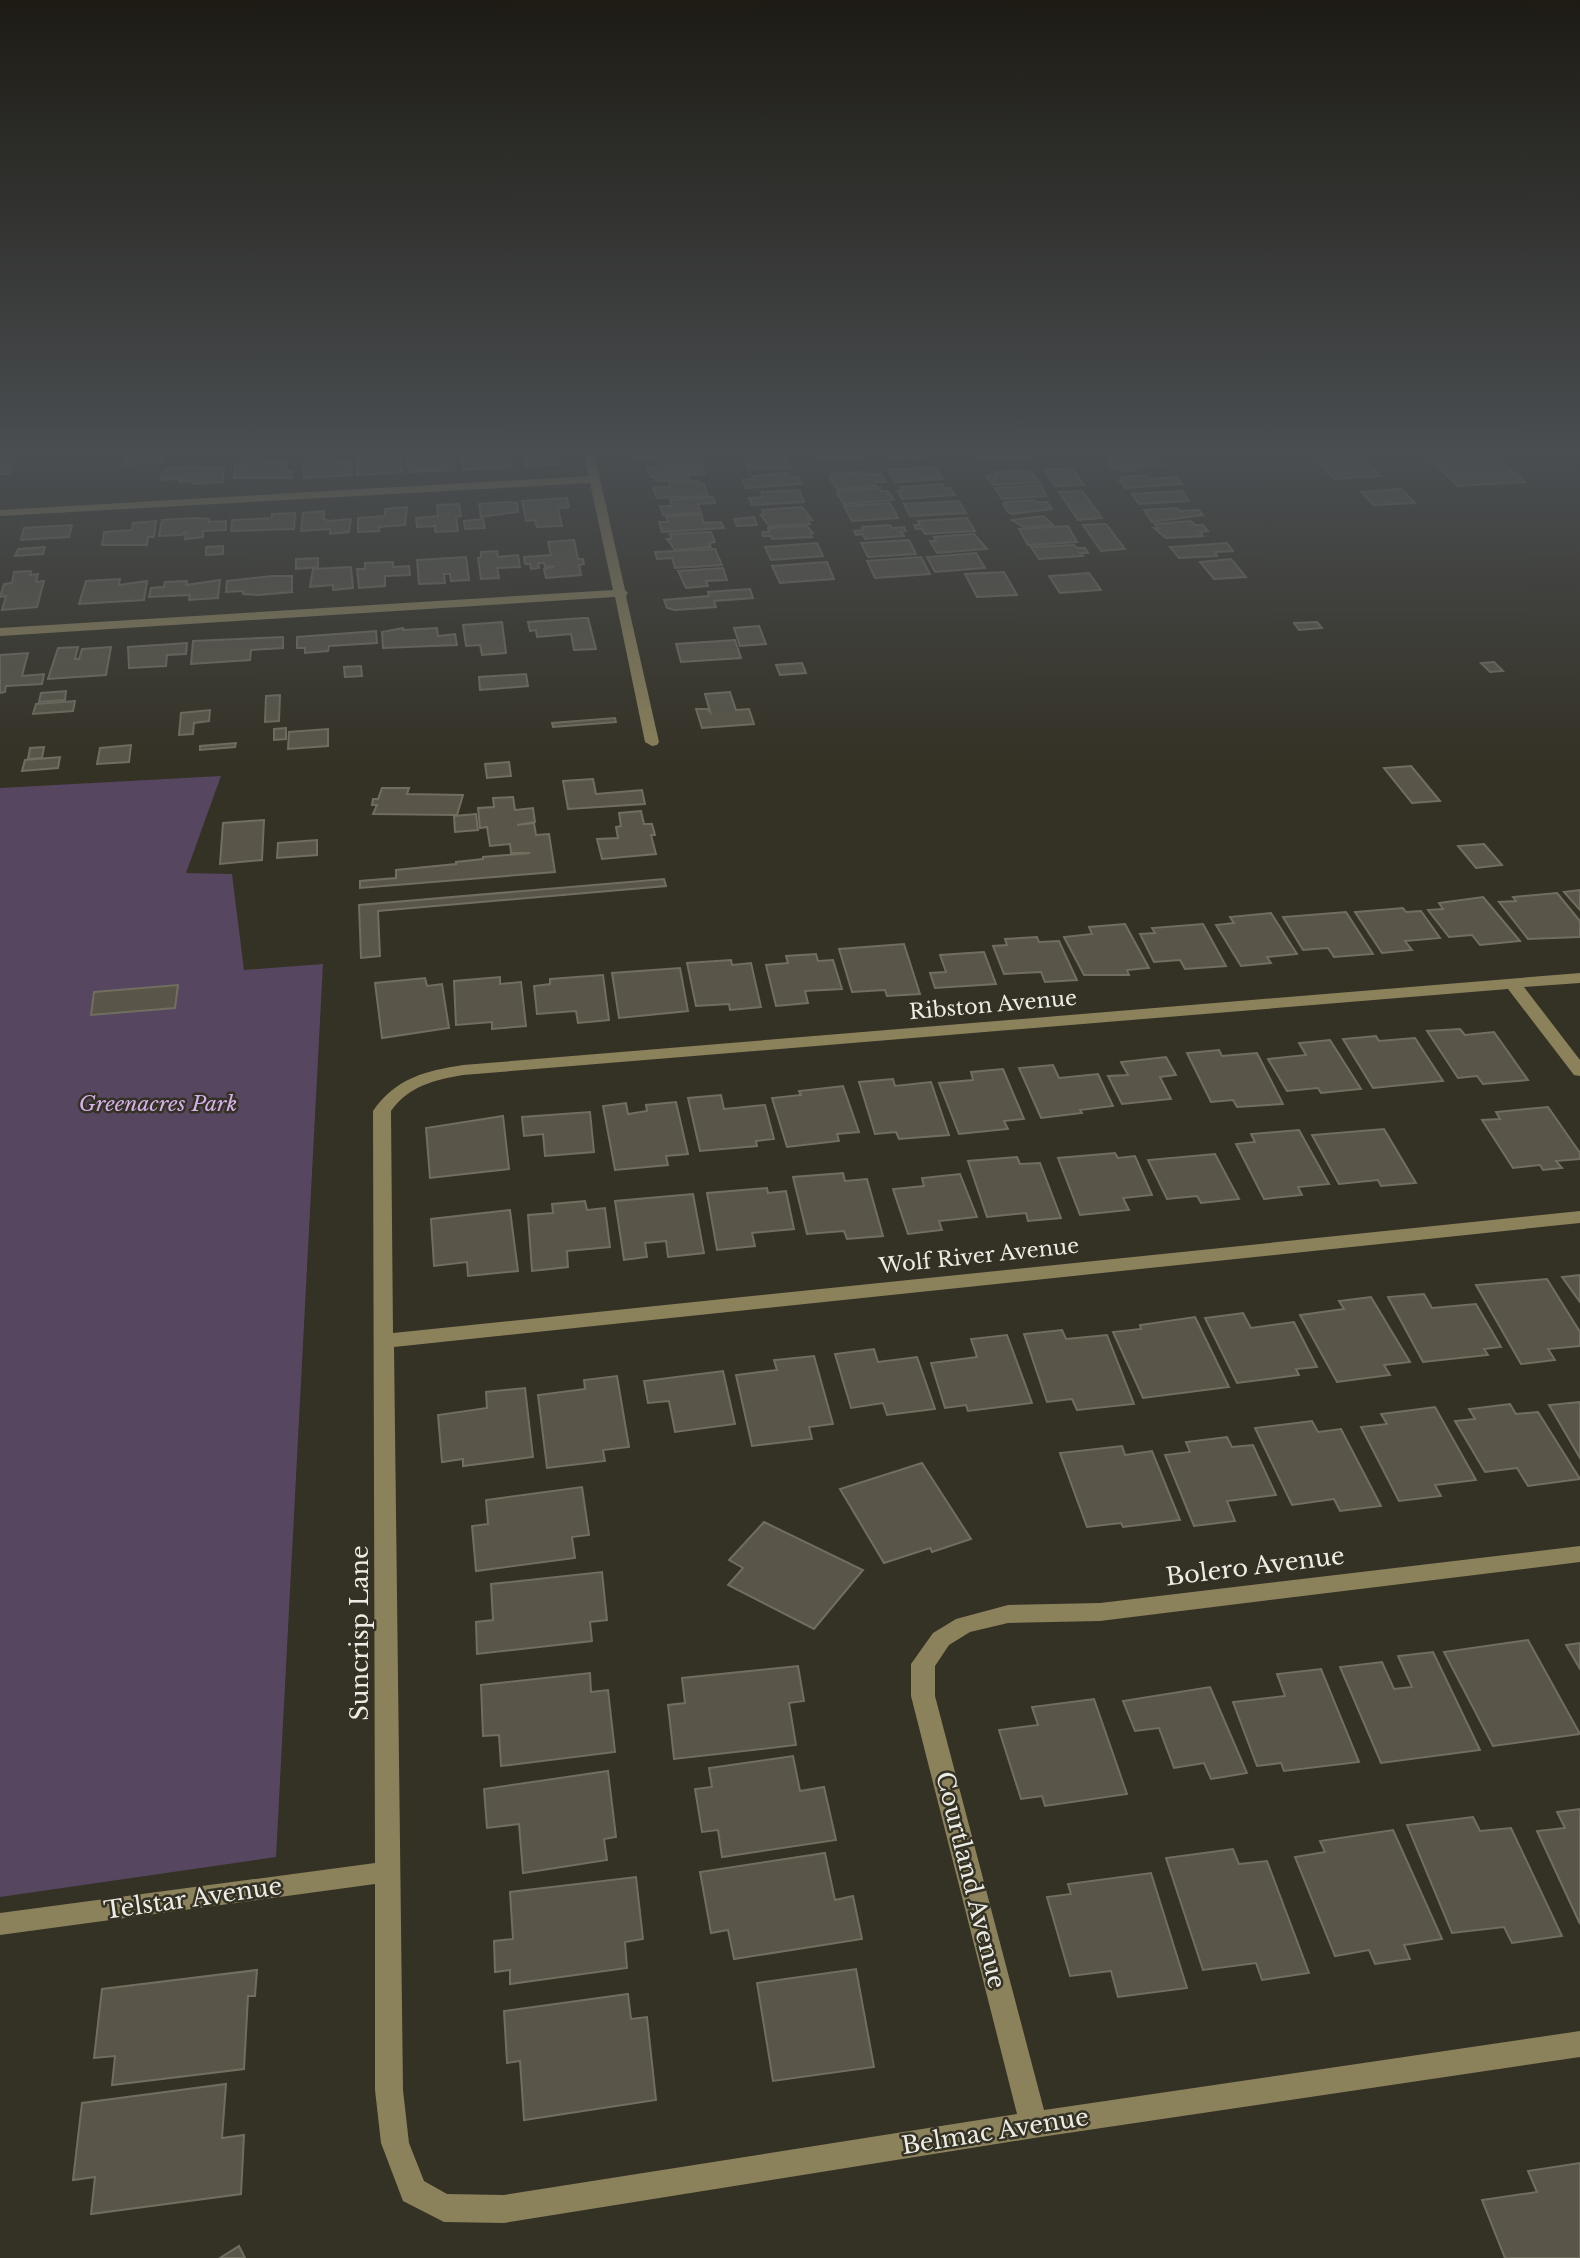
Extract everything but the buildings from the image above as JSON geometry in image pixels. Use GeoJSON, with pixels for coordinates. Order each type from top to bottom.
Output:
{"type":"FeatureCollection","features":[{"type":"Feature","properties":{"kind":"street"},"geometry":{"type":"LineString","coordinates":[[614,557],[652,742]]}},
{"type":"Feature","properties":{"kind":"street"},"geometry":{"type":"LineString","coordinates":[[0,632],[622,593]]}},
{"type":"Feature","properties":{"kind":"street","name":"Ribston Avenue"},"geometry":{"type":"LineString","coordinates":[[410,1083],[463,1070],[1580,978]]}},
{"type":"Feature","properties":{"kind":"street"},"geometry":{"type":"LineString","coordinates":[[1513,984],[1580,1071]]}},
{"type":"Feature","properties":{"kind":"street","name":"Suncrisp Lane"},"geometry":{"type":"LineString","coordinates":[[410,1083],[392,1095],[383,1111],[389,2090],[395,2143],[413,2191]]}},
{"type":"Feature","properties":{"kind":"street","name":"Wolf River Avenue"},"geometry":{"type":"LineString","coordinates":[[384,1341],[1580,1217]]}},
{"type":"Feature","properties":{"kind":"street","name":"Bolero Avenue"},"geometry":{"type":"LineString","coordinates":[[941,1639],[964,1625],[1008,1614],[1100,1612],[1580,1554]]}},
{"type":"Feature","properties":{"kind":"street","name":"Courtland Avenue"},"geometry":{"type":"LineString","coordinates":[[941,1639],[923,1664],[923,1696],[1034,2125]]}},
{"type":"Feature","properties":{"kind":"street","name":"Telstar Avenue"},"geometry":{"type":"LineString","coordinates":[[0,1924],[386,1872]]}},
{"type":"Feature","properties":{"kind":"street","name":"Belmac Avenue"},"geometry":{"type":"LineString","coordinates":[[413,2191],[444,2208],[504,2209],[1034,2125],[1580,2044]]}},
{"type":"Feature","properties":{"kind":"green space","name":"Greenacres Park"},"geometry":{"type":"Polygon","coordinates":[[[221,776],[186,873],[232,874],[244,970],[323,964],[276,1857],[0,1897],[0,788],[221,776]]]}}]}
